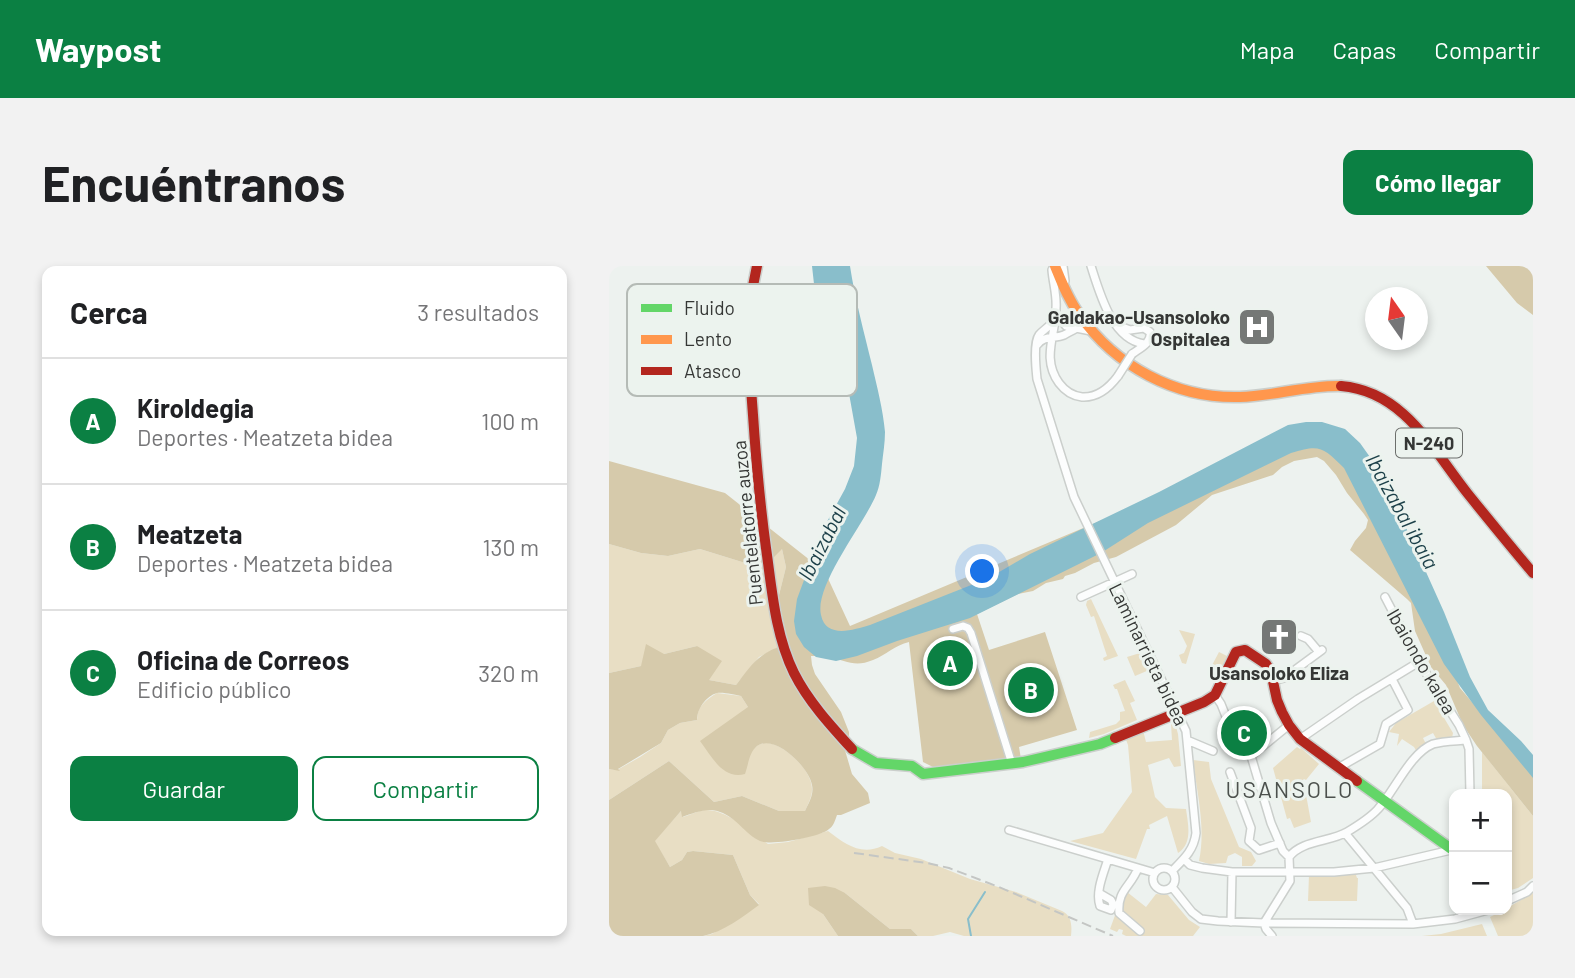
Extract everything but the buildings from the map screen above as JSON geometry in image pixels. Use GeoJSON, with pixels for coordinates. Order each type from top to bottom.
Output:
{"type":"FeatureCollection","features":[{"type":"Feature","properties":{"kind":"main road","name":"Puentelatorre auzoa"},"geometry":{"type":"LineString","coordinates":[[753,284],[757,266]]}},
{"type":"Feature","properties":{"kind":"main road","name":"N-240"},"geometry":{"type":"LineString","coordinates":[[1057,266],[1071,302]]}},
{"type":"Feature","properties":{"kind":"main road","name":"N-240"},"geometry":{"type":"LineString","coordinates":[[1057,266],[1060,282],[1091,331],[1125,361],[1182,389],[1226,398],[1337,385],[1361,389],[1382,397],[1412,422],[1533,573]]}},
{"type":"Feature","properties":{"kind":"main road","name":"Puentelatorre auzoa"},"geometry":{"type":"LineString","coordinates":[[752,396],[759,498],[776,620],[795,674],[821,713],[856,752],[876,763],[912,766],[923,774],[1012,764]]}},
{"type":"Feature","properties":{"kind":"main road"},"geometry":{"type":"LineString","coordinates":[[1012,764],[1100,744],[1204,702],[1215,695],[1236,652],[1245,650],[1266,664],[1271,672],[1277,700],[1289,725],[1300,739],[1449,847]]}},
{"type":"Feature","properties":{"kind":"street"},"geometry":{"type":"LineString","coordinates":[[1057,266],[1056,317],[1047,335],[1054,374],[1065,390],[1073,396],[1092,397],[1101,393],[1118,376],[1132,354],[1135,335],[1139,329]]}},
{"type":"Feature","properties":{"kind":"street"},"geometry":{"type":"LineString","coordinates":[[1091,266],[1110,317],[1121,332],[1145,344]]}},
{"type":"Feature","properties":{"kind":"street"},"geometry":{"type":"LineString","coordinates":[[1056,317],[1066,327],[1091,331]]}},
{"type":"Feature","properties":{"kind":"street"},"geometry":{"type":"LineString","coordinates":[[1117,325],[1131,330],[1146,329],[1150,332],[1150,340],[1132,354]]}},
{"type":"Feature","properties":{"kind":"street"},"geometry":{"type":"LineString","coordinates":[[1050,357],[1062,336],[1075,329]]}},
{"type":"Feature","properties":{"kind":"street"},"geometry":{"type":"LineString","coordinates":[[1047,335],[1062,336]]}},
{"type":"Feature","properties":{"kind":"street","name":"Laminarrieta bidea"},"geometry":{"type":"LineString","coordinates":[[1047,335],[1037,346],[1035,366],[1068,481],[1186,731],[1196,833],[1194,844],[1173,871]]}},
{"type":"Feature","properties":{"kind":"street"},"geometry":{"type":"LineString","coordinates":[[1081,597],[1132,574]]}},
{"type":"Feature","properties":{"kind":"street","name":"Ibaiondo kalea"},"geometry":{"type":"LineString","coordinates":[[1385,597],[1419,662],[1466,740],[1469,749],[1470,789]]}},
{"type":"Feature","properties":{"kind":"street"},"geometry":{"type":"LineString","coordinates":[[953,629],[963,626],[971,633],[1012,764]]}},
{"type":"Feature","properties":{"kind":"street"},"geometry":{"type":"LineString","coordinates":[[1273,681],[1284,678],[1320,651],[1301,636]]}},
{"type":"Feature","properties":{"kind":"street"},"geometry":{"type":"LineString","coordinates":[[1300,739],[1419,662]]}},
{"type":"Feature","properties":{"kind":"street"},"geometry":{"type":"LineString","coordinates":[[1338,768],[1380,744],[1386,724],[1408,710],[1392,679]]}},
{"type":"Feature","properties":{"kind":"street"},"geometry":{"type":"LineString","coordinates":[[1215,695],[1235,739],[1251,756],[1271,822],[1289,857],[1290,880],[1265,926]]}},
{"type":"Feature","properties":{"kind":"street"},"geometry":{"type":"LineString","coordinates":[[1251,756],[1289,725]]}},
{"type":"Feature","properties":{"kind":"street"},"geometry":{"type":"LineString","coordinates":[[1187,740],[1213,751]]}},
{"type":"Feature","properties":{"kind":"street"},"geometry":{"type":"LineString","coordinates":[[1289,857],[1293,852],[1345,833],[1376,811],[1403,773],[1421,752],[1433,744],[1466,740]]}},
{"type":"Feature","properties":{"kind":"street"},"geometry":{"type":"LineString","coordinates":[[1230,772],[1251,828],[1249,841],[1259,850],[1280,844]]}},
{"type":"Feature","properties":{"kind":"street"},"geometry":{"type":"LineString","coordinates":[[1009,830],[1155,873]]}},
{"type":"Feature","properties":{"kind":"street"},"geometry":{"type":"LineString","coordinates":[[1345,833],[1407,908],[1413,924]]}},
{"type":"Feature","properties":{"kind":"street"},"geometry":{"type":"LineString","coordinates":[[1184,859],[1190,865],[1232,872],[1334,872],[1374,868],[1449,851]]}},
{"type":"Feature","properties":{"kind":"street"},"geometry":{"type":"LineString","coordinates":[[1099,893],[1108,859]]}},
{"type":"Feature","properties":{"kind":"street"},"geometry":{"type":"LineString","coordinates":[[1163,867],[1173,871],[1175,877],[1172,887],[1165,890],[1159,888],[1154,883],[1155,873],[1163,867]]}},
{"type":"Feature","properties":{"kind":"street"},"geometry":{"type":"LineString","coordinates":[[1138,868],[1121,894],[1119,914],[1140,931]]}},
{"type":"Feature","properties":{"kind":"street"},"geometry":{"type":"LineString","coordinates":[[1231,922],[1232,872]]}},
{"type":"Feature","properties":{"kind":"street"},"geometry":{"type":"LineString","coordinates":[[1512,899],[1533,886]]}},
{"type":"Feature","properties":{"kind":"street"},"geometry":{"type":"LineString","coordinates":[[1172,887],[1201,919],[1265,926],[1413,924],[1469,915]]}},
{"type":"Feature","properties":{"kind":"street"},"geometry":{"type":"LineString","coordinates":[[1265,926],[1272,936]]}},
{"type":"Feature","properties":{"kind":"shaded area"},"geometry":{"type":"Polygon","coordinates":[[[1486,266],[1533,266],[1533,315],[1517,303],[1486,266]]]}},
{"type":"Feature","properties":{"kind":"shaded area"},"geometry":{"type":"Polygon","coordinates":[[[1319,424],[1392,517],[1460,688],[1533,774],[1533,816],[1463,725],[1446,685],[1431,667],[1415,631],[1411,603],[1350,550],[1366,528],[1368,520],[1336,475],[1317,457],[1294,461],[1273,475],[1212,495],[1176,525],[1116,557],[1094,563],[1033,591],[1018,594],[977,614],[989,650],[1045,632],[1077,730],[1019,747],[1021,759],[937,769],[923,762],[909,642],[873,660],[860,663],[811,656],[815,674],[841,712],[849,732],[844,747],[852,774],[868,793],[870,803],[837,815],[832,826],[824,832],[785,842],[760,841],[720,812],[706,810],[682,817],[681,811],[655,841],[670,867],[682,860],[687,852],[733,855],[750,895],[759,905],[725,928],[703,936],[609,936],[609,800],[669,761],[714,802],[742,796],[779,811],[805,811],[811,798],[812,785],[804,769],[789,753],[771,744],[762,744],[755,748],[745,774],[730,774],[719,766],[700,741],[748,707],[741,696],[723,693],[717,693],[706,700],[697,720],[680,723],[668,730],[661,743],[618,769],[620,771],[609,769],[609,673],[641,666],[646,644],[664,654],[697,646],[722,661],[709,680],[736,685],[759,658],[788,642],[778,599],[786,567],[782,549],[767,564],[742,562],[700,549],[668,556],[641,553],[609,544],[609,461],[725,493],[825,572],[850,626],[1188,484],[1319,424]]]}},
{"type":"Feature","properties":{"kind":"shaded area"},"geometry":{"type":"Polygon","coordinates":[[[609,544],[641,553],[668,556],[700,549],[742,562],[782,549],[786,567],[778,599],[788,642],[759,657],[736,685],[709,680],[697,646],[664,654],[641,666],[609,673],[609,544]]]}},
{"type":"Feature","properties":{"kind":"shaded area"},"geometry":{"type":"Polygon","coordinates":[[[1091,599],[1118,656],[1104,661],[1103,658],[1107,656],[1094,616],[1091,617],[1086,605],[1091,599]]]}},
{"type":"Feature","properties":{"kind":"shaded area"},"geometry":{"type":"Polygon","coordinates":[[[1179,630],[1195,634],[1186,664],[1182,663],[1179,655],[1184,653],[1187,646],[1179,630]]]}},
{"type":"Feature","properties":{"kind":"shaded area"},"geometry":{"type":"Polygon","coordinates":[[[1219,652],[1227,656],[1218,674],[1209,671],[1219,652]]]}},
{"type":"Feature","properties":{"kind":"shaded area"},"geometry":{"type":"Polygon","coordinates":[[[1140,653],[1149,670],[1135,676],[1127,657],[1140,653]]]}},
{"type":"Feature","properties":{"kind":"shaded area"},"geometry":{"type":"Polygon","coordinates":[[[1125,680],[1135,701],[1130,703],[1137,720],[1089,738],[1090,732],[1116,724],[1120,720],[1120,712],[1125,711],[1113,685],[1125,680]]]}},
{"type":"Feature","properties":{"kind":"shaded area"},"geometry":{"type":"Polygon","coordinates":[[[717,693],[741,696],[748,707],[753,749],[763,743],[775,745],[790,754],[803,767],[812,790],[805,811],[779,811],[742,796],[714,802],[669,761],[609,800],[609,769],[617,770],[640,757],[661,743],[668,730],[680,723],[697,720],[700,707],[717,693]]]}},
{"type":"Feature","properties":{"kind":"shaded area"},"geometry":{"type":"Polygon","coordinates":[[[1434,701],[1453,733],[1452,738],[1437,740],[1433,733],[1423,738],[1426,744],[1417,752],[1402,739],[1397,746],[1399,734],[1389,732],[1396,723],[1434,701]]]}},
{"type":"Feature","properties":{"kind":"shaded area"},"geometry":{"type":"Polygon","coordinates":[[[1175,723],[1181,766],[1174,767],[1169,758],[1148,765],[1155,797],[1166,808],[1186,809],[1188,839],[1183,849],[1178,853],[1167,816],[1149,825],[1150,829],[1147,829],[1136,859],[1070,841],[1103,833],[1132,792],[1125,737],[1143,730],[1146,742],[1172,740],[1171,724],[1175,723]]]}},
{"type":"Feature","properties":{"kind":"shaded area"},"geometry":{"type":"Polygon","coordinates":[[[1297,747],[1319,764],[1306,780],[1301,782],[1302,790],[1305,789],[1311,822],[1294,828],[1290,818],[1287,819],[1273,768],[1297,747]]]}},
{"type":"Feature","properties":{"kind":"shaded area"},"geometry":{"type":"Polygon","coordinates":[[[1482,752],[1511,789],[1482,789],[1482,752]]]}},
{"type":"Feature","properties":{"kind":"shaded area"},"geometry":{"type":"Polygon","coordinates":[[[1193,760],[1209,762],[1211,779],[1239,847],[1251,852],[1256,861],[1252,866],[1242,866],[1242,857],[1235,853],[1228,856],[1226,863],[1209,864],[1199,861],[1201,823],[1193,760]]]}},
{"type":"Feature","properties":{"kind":"shaded area"},"geometry":{"type":"Polygon","coordinates":[[[1512,790],[1533,816],[1533,878],[1512,890],[1512,790]]]}},
{"type":"Feature","properties":{"kind":"shaded area"},"geometry":{"type":"Polygon","coordinates":[[[682,810],[683,817],[704,810],[721,813],[768,844],[788,842],[828,831],[860,849],[882,846],[970,879],[1016,892],[1062,911],[1070,918],[1071,936],[964,936],[950,932],[918,936],[911,929],[890,929],[845,893],[823,914],[838,936],[703,936],[712,934],[759,904],[750,895],[733,855],[687,852],[682,860],[670,867],[654,841],[682,810]]]}},
{"type":"Feature","properties":{"kind":"shaded area"},"geometry":{"type":"Polygon","coordinates":[[[1311,873],[1358,874],[1357,901],[1308,901],[1311,873]]]}},
{"type":"Feature","properties":{"kind":"shaded area"},"geometry":{"type":"Polygon","coordinates":[[[825,886],[845,893],[890,929],[911,929],[918,936],[838,936],[823,914],[809,905],[808,888],[825,886]]]}},
{"type":"Feature","properties":{"kind":"shaded area"},"geometry":{"type":"Polygon","coordinates":[[[1127,892],[1146,907],[1156,894],[1168,895],[1189,920],[1200,927],[1193,936],[1126,936],[1122,934],[1123,930],[1119,929],[1117,932],[1110,929],[1121,899],[1127,892]]]}},
{"type":"Feature","properties":{"kind":"shaded area"},"geometry":{"type":"Polygon","coordinates":[[[1533,893],[1533,936],[1498,936],[1490,917],[1512,915],[1512,905],[1533,893]]]}},
{"type":"Feature","properties":{"kind":"shaded area"},"geometry":{"type":"Polygon","coordinates":[[[1482,924],[1487,936],[1422,936],[1441,934],[1482,924]]]}},
{"type":"Feature","properties":{"kind":"water"},"geometry":{"type":"Polygon","coordinates":[[[812,266],[850,266],[853,284],[814,284],[812,266]]]}},
{"type":"Feature","properties":{"kind":"water","name":"Ibaizabal"},"geometry":{"type":"Polygon","coordinates":[[[857,303],[880,398],[885,432],[877,492],[832,572],[821,603],[824,623],[841,631],[870,625],[989,578],[1030,554],[1159,492],[1288,425],[1322,422],[1345,429],[1360,443],[1382,474],[1470,677],[1488,710],[1533,755],[1533,778],[1481,715],[1444,664],[1344,468],[1321,449],[1291,453],[1148,523],[1101,553],[970,618],[857,656],[836,661],[816,657],[804,647],[796,634],[794,621],[797,599],[823,529],[854,466],[857,438],[849,396],[857,396],[857,303]]]}},
{"type":"Feature","properties":{"kind":"waterway"},"geometry":{"type":"LineString","coordinates":[[971,936],[968,919],[985,892]]}},
{"type":"Feature","properties":{"kind":"railway"},"geometry":{"type":"LineString","coordinates":[[854,853],[949,868],[1113,936]]}},
{"type":"Feature","properties":{"kind":"traffic: fast"},"geometry":{"type":"LineString","coordinates":[[852,749],[876,763],[912,766],[923,774],[1023,762],[1115,738]]}},
{"type":"Feature","properties":{"kind":"traffic: fast"},"geometry":{"type":"LineString","coordinates":[[1357,781],[1449,847]]}},
{"type":"Feature","properties":{"kind":"traffic: slow"},"geometry":{"type":"LineString","coordinates":[[1055,266],[1065,291],[1094,333],[1129,364],[1170,385],[1216,396],[1240,397],[1341,386]]}},
{"type":"Feature","properties":{"kind":"traffic: jam"},"geometry":{"type":"LineString","coordinates":[[753,284],[757,266]]}},
{"type":"Feature","properties":{"kind":"traffic: jam"},"geometry":{"type":"LineString","coordinates":[[1341,386],[1363,390],[1383,399],[1415,425],[1533,573]]}},
{"type":"Feature","properties":{"kind":"traffic: jam"},"geometry":{"type":"LineString","coordinates":[[751,396],[766,548],[782,643],[794,673],[806,693],[852,749]]}},
{"type":"Feature","properties":{"kind":"traffic: jam"},"geometry":{"type":"LineString","coordinates":[[1115,738],[1215,695],[1236,652],[1245,650],[1266,664],[1271,672],[1282,712],[1300,739],[1357,781]]}},
{"type":"Feature","properties":{"kind":"place","name":"Galdakao-Usansoloko Ospitalea"},"geometry":{"type":"Point","coordinates":[1257,327]}},
{"type":"Feature","properties":{"kind":"place","name":"Usansoloko Eliza"},"geometry":{"type":"Point","coordinates":[1279,637]}},
{"type":"Feature","properties":{"kind":"place","name":"Kiroldegia"},"geometry":{"type":"Point","coordinates":[950,663]}},
{"type":"Feature","properties":{"kind":"place","name":"Meatzeta"},"geometry":{"type":"Point","coordinates":[1031,690]}},
{"type":"Feature","properties":{"kind":"place","name":"Oficina de Correos"},"geometry":{"type":"Point","coordinates":[1244,733]}},
{"type":"Feature","properties":{"kind":"district","name":"USANSOLO"},"geometry":{"type":"Point","coordinates":[1290,789]}},
{"type":"Feature","properties":{"kind":"water label","name":"Ibaizabal ibaia"},"geometry":{"type":"Point","coordinates":[1403,511]}}]}
